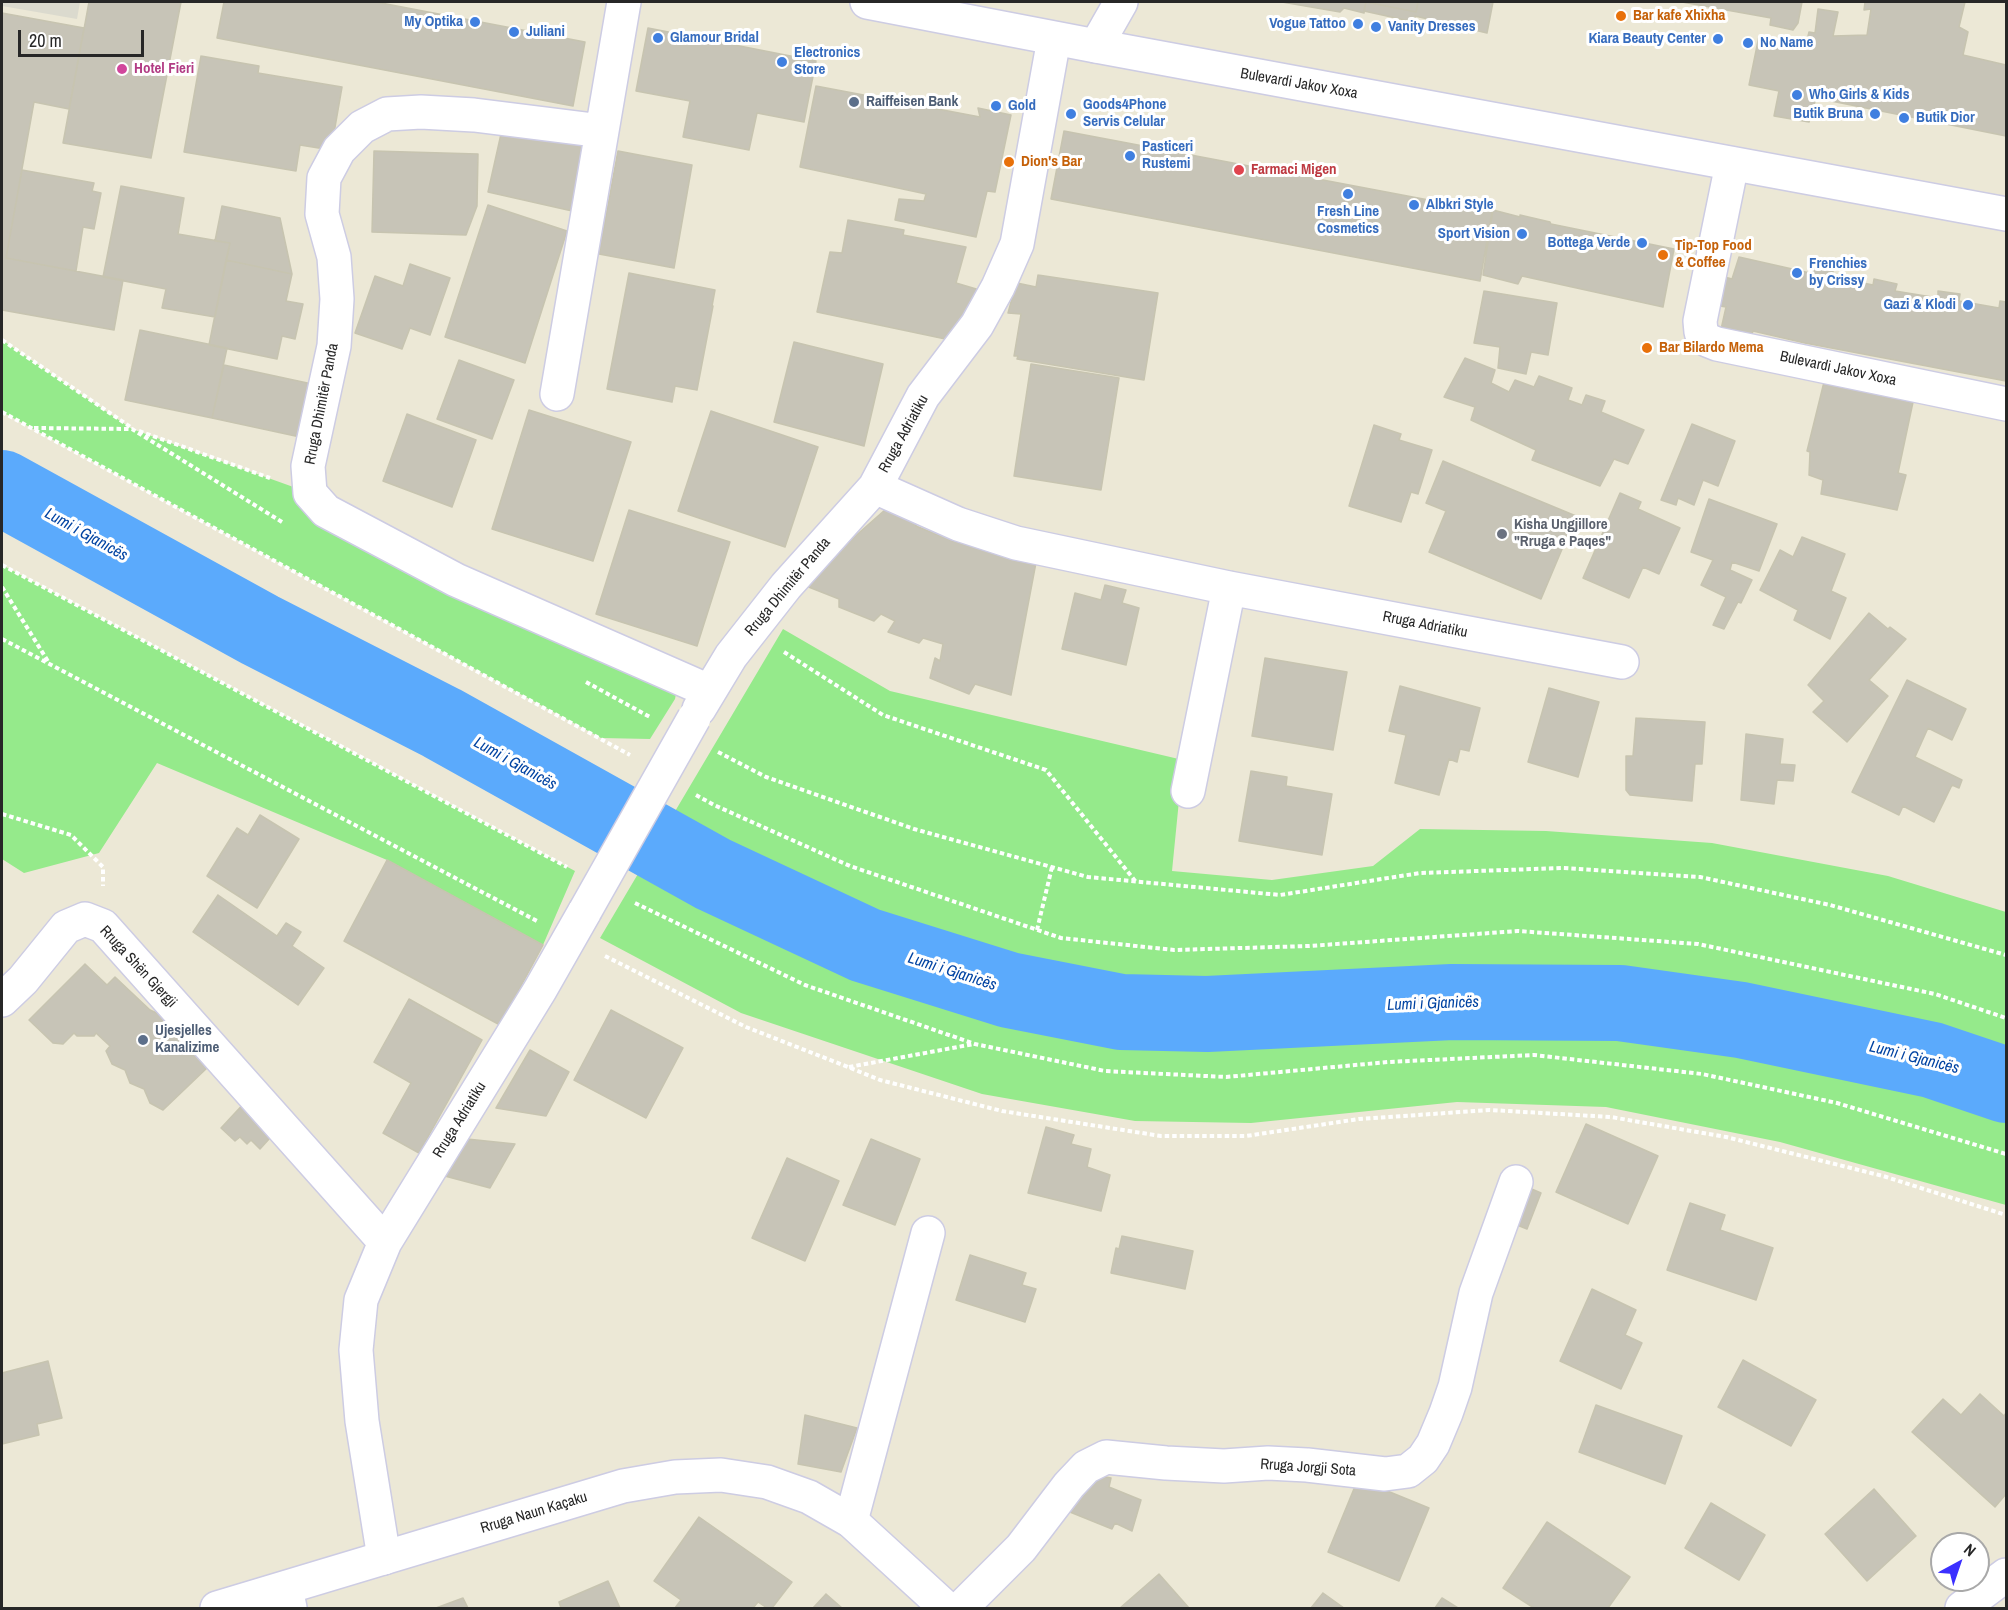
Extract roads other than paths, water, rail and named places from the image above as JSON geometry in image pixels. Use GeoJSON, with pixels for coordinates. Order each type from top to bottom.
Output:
{"type":"FeatureCollection","features":[{"type":"Feature","properties":{"kind":"street"},"geometry":{"type":"LineString","coordinates":[[557,394],[624,2]]}},
{"type":"Feature","properties":{"kind":"street","name":"Bulevardi Jakov Xoxa"},"geometry":{"type":"LineString","coordinates":[[867,2],[1054,39],[2007,214]]}},
{"type":"Feature","properties":{"kind":"street"},"geometry":{"type":"LineString","coordinates":[[1096,46],[1120,2]]}},
{"type":"Feature","properties":{"kind":"street","name":"Rruga Adriatiku"},"geometry":{"type":"LineString","coordinates":[[1054,39],[1017,243],[998,287],[977,325],[923,396],[874,487],[958,524],[1016,543],[1229,588],[1622,662]]}},
{"type":"Feature","properties":{"kind":"street","name":"Rruga Dhimitër Panda"},"geometry":{"type":"LineString","coordinates":[[602,131],[474,115],[421,112],[387,114],[362,127],[339,150],[324,178],[322,214],[334,257],[337,299],[334,346],[308,466],[310,493],[326,511],[702,705],[751,631],[786,586],[874,487]]}},
{"type":"Feature","properties":{"kind":"street","name":"Bulevardi Jakov Xoxa"},"geometry":{"type":"LineString","coordinates":[[1732,164],[1700,321],[1701,332],[1707,340],[1717,344],[2007,404]]}},
{"type":"Feature","properties":{"kind":"street"},"geometry":{"type":"LineString","coordinates":[[1188,791],[1229,588]]}},
{"type":"Feature","properties":{"kind":"street","name":"Rruga Adriatiku"},"geometry":{"type":"LineString","coordinates":[[384,1558],[362,1421],[356,1350],[361,1300],[385,1242],[540,990],[702,705]]}},
{"type":"Feature","properties":{"kind":"street","name":"Rruga Shën Gjergji"},"geometry":{"type":"LineString","coordinates":[[2,1000],[23,980],[66,927],[85,919],[103,926],[385,1242]]}},
{"type":"Feature","properties":{"kind":"street","name":"Rruga Jorgji Sota"},"geometry":{"type":"LineString","coordinates":[[961,1608],[1021,1548],[1069,1485],[1086,1467],[1106,1457],[1224,1466],[1268,1463],[1306,1465],[1385,1474],[1408,1472],[1423,1459],[1433,1444],[1446,1413],[1455,1387],[1476,1293],[1516,1182]]}},
{"type":"Feature","properties":{"kind":"street"},"geometry":{"type":"LineString","coordinates":[[851,1521],[928,1233]]}},
{"type":"Feature","properties":{"kind":"street","name":"Rruga Naun Kaçaku"},"geometry":{"type":"LineString","coordinates":[[217,1608],[288,1598],[384,1558],[623,1486],[675,1477],[721,1474],[766,1482],[809,1497],[851,1521],[946,1608]]}},
{"type":"Feature","properties":{"kind":"street"},"geometry":{"type":"LineString","coordinates":[[1962,1608],[2007,1575]]}},
{"type":"Feature","properties":{"kind":"waterway","name":"Lumi i Gjanicës"},"geometry":{"type":"LineString","coordinates":[[2,488],[260,630],[442,723],[713,874],[865,945],[1009,990],[1121,1012],[1207,1014],[1452,1002],[1620,1003],[1741,1020],[1932,1060],[2006,1085]]}},
{"type":"Feature","properties":{"kind":"place","name":"Bar kafe Xhixha"},"geometry":{"type":"Point","coordinates":[1621,16]}},
{"type":"Feature","properties":{"kind":"place","name":"My Optika"},"geometry":{"type":"Point","coordinates":[475,22]}},
{"type":"Feature","properties":{"kind":"place","name":"Vogue Tattoo"},"geometry":{"type":"Point","coordinates":[1358,24]}},
{"type":"Feature","properties":{"kind":"place","name":"Vanity Dresses"},"geometry":{"type":"Point","coordinates":[1376,27]}},
{"type":"Feature","properties":{"kind":"place","name":"Juliani"},"geometry":{"type":"Point","coordinates":[514,32]}},
{"type":"Feature","properties":{"kind":"place","name":"Glamour Bridal"},"geometry":{"type":"Point","coordinates":[658,38]}},
{"type":"Feature","properties":{"kind":"place","name":"Kiara Beauty Center"},"geometry":{"type":"Point","coordinates":[1718,39]}},
{"type":"Feature","properties":{"kind":"place","name":"No Name"},"geometry":{"type":"Point","coordinates":[1748,43]}},
{"type":"Feature","properties":{"kind":"place","name":"Electronics Store"},"geometry":{"type":"Point","coordinates":[782,62]}},
{"type":"Feature","properties":{"kind":"place","name":"Hotel Fieri"},"geometry":{"type":"Point","coordinates":[122,69]}},
{"type":"Feature","properties":{"kind":"place","name":"Who Girls & Kids"},"geometry":{"type":"Point","coordinates":[1797,95]}},
{"type":"Feature","properties":{"kind":"place","name":"Raiffeisen Bank"},"geometry":{"type":"Point","coordinates":[854,102]}},
{"type":"Feature","properties":{"kind":"place","name":"Gold"},"geometry":{"type":"Point","coordinates":[996,106]}},
{"type":"Feature","properties":{"kind":"place","name":"Goods4Phone Servis Celular"},"geometry":{"type":"Point","coordinates":[1071,114]}},
{"type":"Feature","properties":{"kind":"place","name":"Butik Bruna"},"geometry":{"type":"Point","coordinates":[1875,114]}},
{"type":"Feature","properties":{"kind":"place","name":"Butik Dior"},"geometry":{"type":"Point","coordinates":[1904,118]}},
{"type":"Feature","properties":{"kind":"place","name":"Pasticeri Rustemi"},"geometry":{"type":"Point","coordinates":[1130,156]}},
{"type":"Feature","properties":{"kind":"place","name":"Dion's Bar"},"geometry":{"type":"Point","coordinates":[1009,162]}},
{"type":"Feature","properties":{"kind":"place","name":"Farmaci Migen"},"geometry":{"type":"Point","coordinates":[1239,170]}},
{"type":"Feature","properties":{"kind":"place","name":"Fresh Line Cosmetics"},"geometry":{"type":"Point","coordinates":[1348,194]}},
{"type":"Feature","properties":{"kind":"place","name":"Albkri Style"},"geometry":{"type":"Point","coordinates":[1414,205]}},
{"type":"Feature","properties":{"kind":"place","name":"Sport Vision"},"geometry":{"type":"Point","coordinates":[1522,234]}},
{"type":"Feature","properties":{"kind":"place","name":"Bottega Verde"},"geometry":{"type":"Point","coordinates":[1642,243]}},
{"type":"Feature","properties":{"kind":"place","name":"Tip-Top Food & Coffee"},"geometry":{"type":"Point","coordinates":[1663,255]}},
{"type":"Feature","properties":{"kind":"place","name":"Frenchies by Crissy"},"geometry":{"type":"Point","coordinates":[1797,273]}},
{"type":"Feature","properties":{"kind":"place","name":"Gazi & Klodi"},"geometry":{"type":"Point","coordinates":[1968,305]}},
{"type":"Feature","properties":{"kind":"place","name":"Bar Bilardo Mema"},"geometry":{"type":"Point","coordinates":[1647,348]}},
{"type":"Feature","properties":{"kind":"place","name":"Kisha Ungjillore \"Rruga e Paqes\""},"geometry":{"type":"Point","coordinates":[1502,534]}},
{"type":"Feature","properties":{"kind":"place","name":"Ujesjelles Kanalizime"},"geometry":{"type":"Point","coordinates":[143,1040]}}]}
